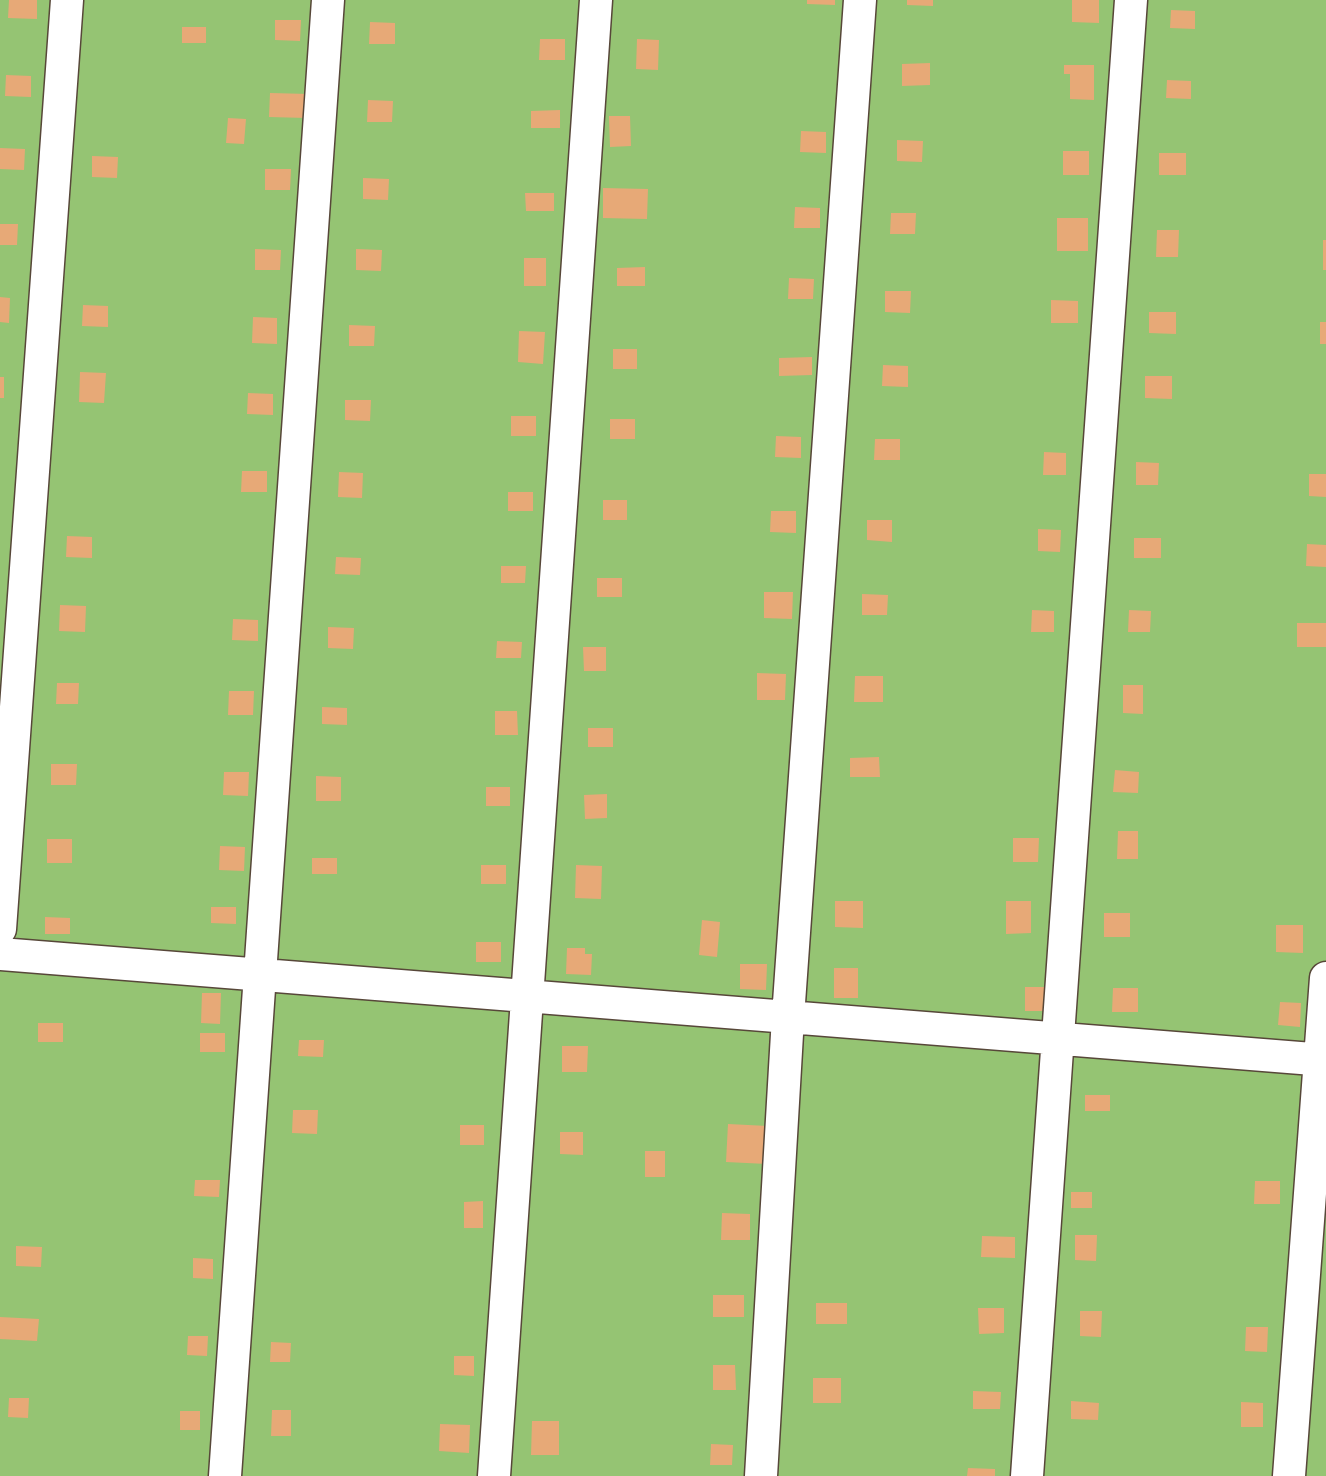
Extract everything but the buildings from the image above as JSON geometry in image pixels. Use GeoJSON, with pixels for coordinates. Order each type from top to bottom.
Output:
{"type":"FeatureCollection","features":[{"type":"Feature","properties":{"kind":"lane"},"geometry":{"type":"LineString","coordinates":[[0,929],[67,0]]}},
{"type":"Feature","properties":{"kind":"lane"},"geometry":{"type":"LineString","coordinates":[[225,1476],[328,0]]}},
{"type":"Feature","properties":{"kind":"lane"},"geometry":{"type":"LineString","coordinates":[[494,1476],[596,0]]}},
{"type":"Feature","properties":{"kind":"lane"},"geometry":{"type":"LineString","coordinates":[[761,1476],[788,1017],[860,0]]}},
{"type":"Feature","properties":{"kind":"lane"},"geometry":{"type":"LineString","coordinates":[[1027,1476],[1131,0]]}},
{"type":"Feature","properties":{"kind":"lane"},"geometry":{"type":"LineString","coordinates":[[0,954],[1323,1060]]}},
{"type":"Feature","properties":{"kind":"lane"},"geometry":{"type":"LineString","coordinates":[[1289,1476],[1323,1060],[1326,978]]}},
{"type":"Feature","properties":{"kind":"green space"},"geometry":{"type":"Polygon","coordinates":[[[0,0],[1326,0],[1326,1476],[0,1476],[0,0]]]}}]}
